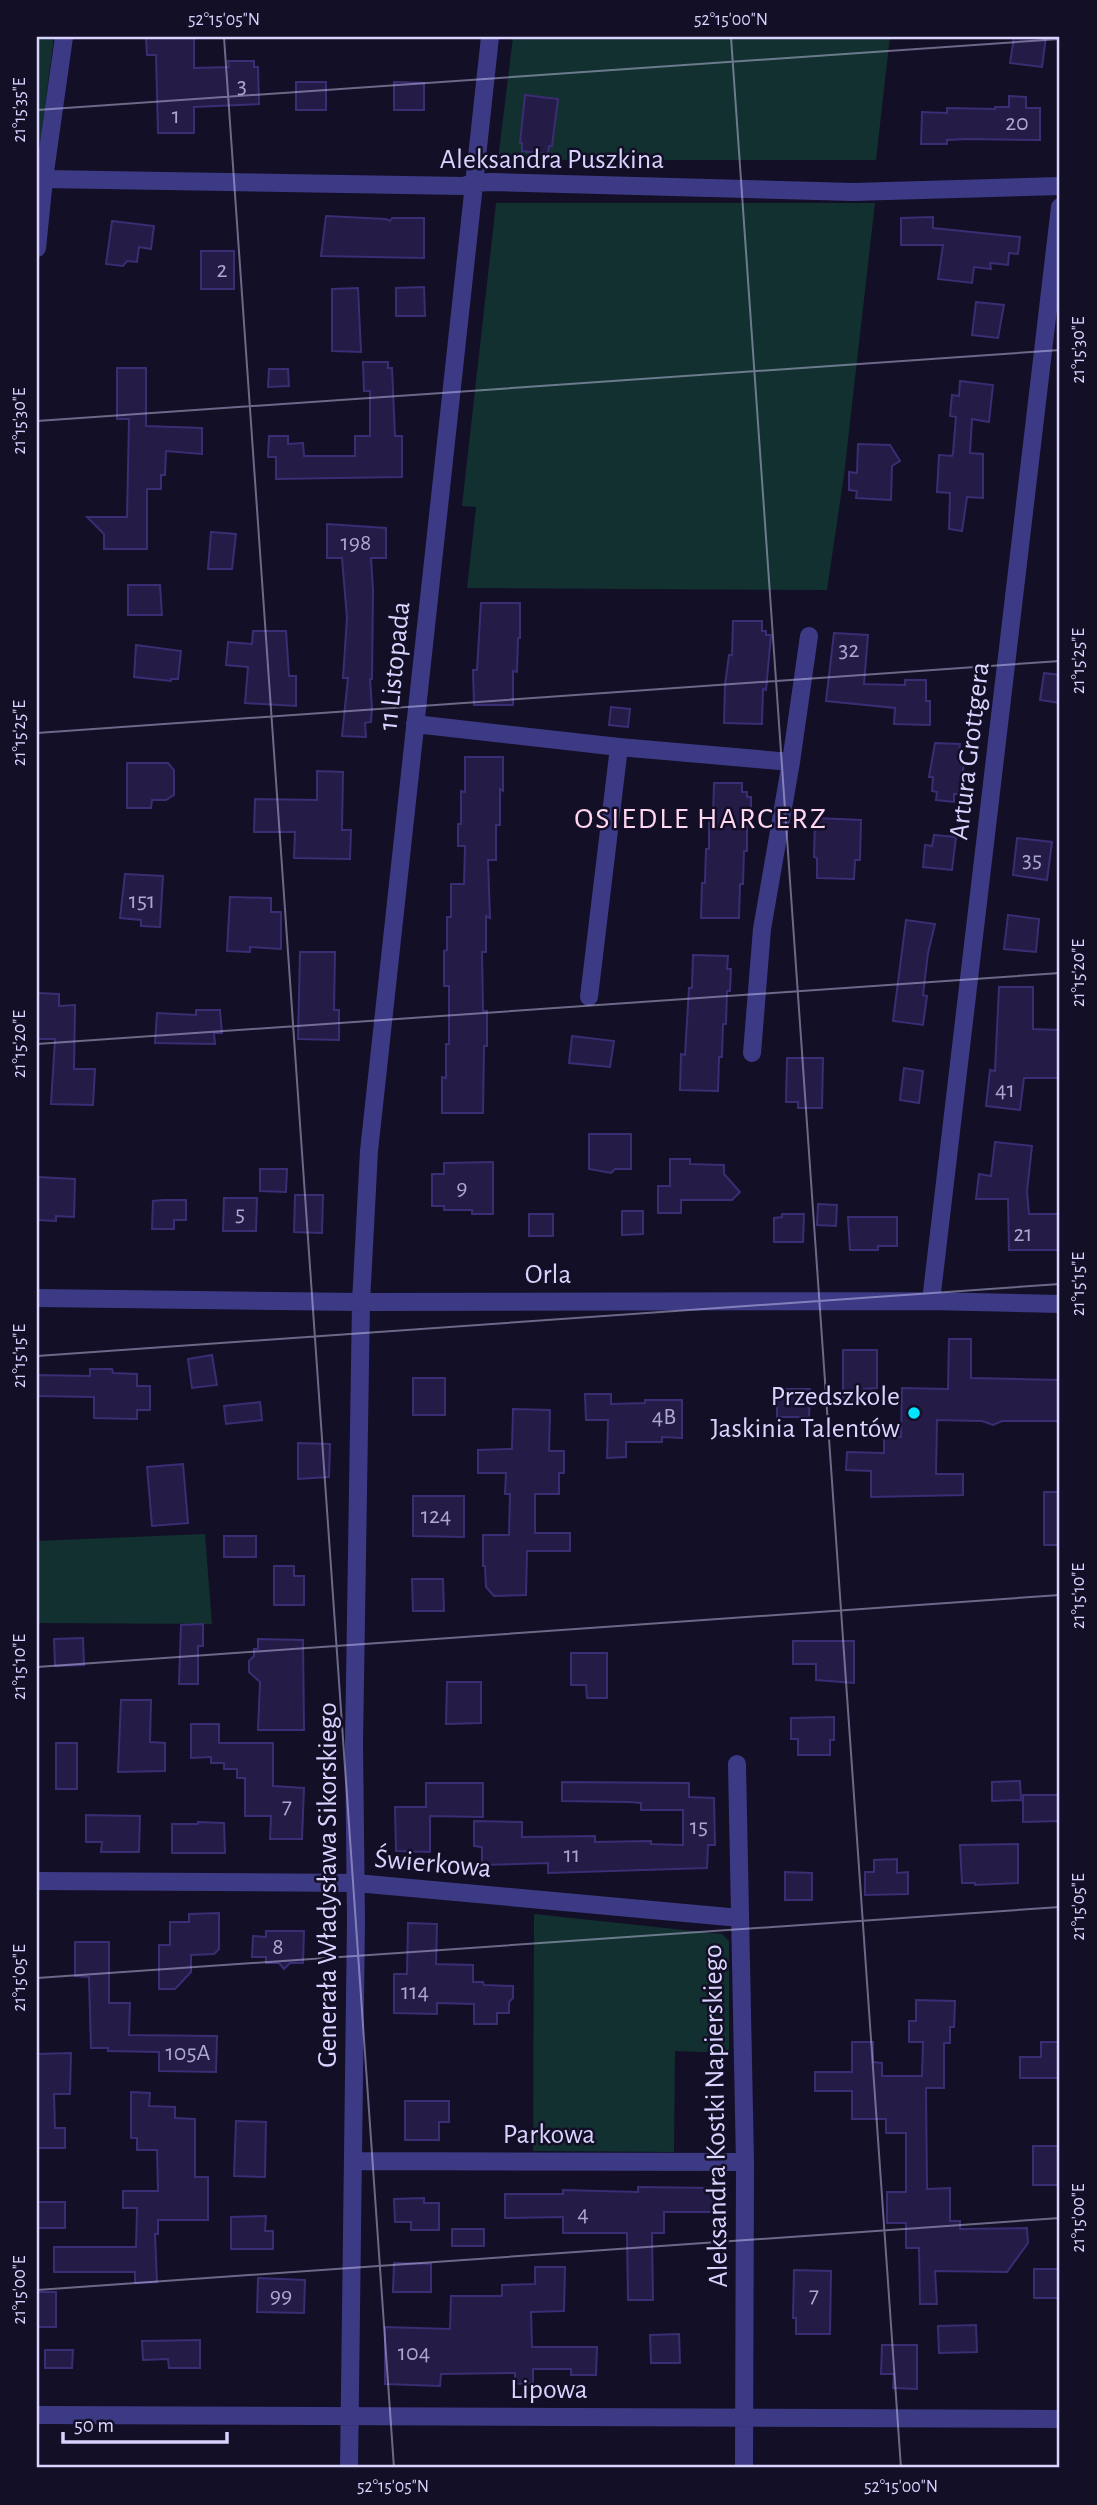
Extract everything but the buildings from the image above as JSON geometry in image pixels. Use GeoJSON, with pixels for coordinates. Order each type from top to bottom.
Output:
{"type":"FeatureCollection","features":[{"type":"Feature","properties":{"kind":"street"},"geometry":{"type":"LineString","coordinates":[[37,248],[64,37]]}},
{"type":"Feature","properties":{"kind":"street","name":"11 Listopada"},"geometry":{"type":"LineString","coordinates":[[360,1302],[369,1151],[490,37]]}},
{"type":"Feature","properties":{"kind":"street","name":"Aleksandra Puszkina"},"geometry":{"type":"LineString","coordinates":[[44,179],[463,186],[473,183],[853,192],[1060,186]]}},
{"type":"Feature","properties":{"kind":"street","name":"Artura Grottgera"},"geometry":{"type":"LineString","coordinates":[[931,1301],[1060,206]]}},
{"type":"Feature","properties":{"kind":"street"},"geometry":{"type":"LineString","coordinates":[[752,1053],[762,929],[792,762],[809,636]]}},
{"type":"Feature","properties":{"kind":"street"},"geometry":{"type":"LineString","coordinates":[[415,724],[619,747],[792,762]]}},
{"type":"Feature","properties":{"kind":"street"},"geometry":{"type":"LineString","coordinates":[[589,997],[619,747]]}},
{"type":"Feature","properties":{"kind":"street","name":"Orla"},"geometry":{"type":"LineString","coordinates":[[37,1298],[360,1302],[931,1301],[1060,1304]]}},
{"type":"Feature","properties":{"kind":"street","name":"Generała Władysława Sikorskiego"},"geometry":{"type":"LineString","coordinates":[[349,2468],[354,2161],[354,1743],[360,1302]]}},
{"type":"Feature","properties":{"kind":"street","name":"Aleksandra Kostki Napierskiego"},"geometry":{"type":"LineString","coordinates":[[737,1764],[745,2162],[744,2468]]}},
{"type":"Feature","properties":{"kind":"street","name":"Świerkowa"},"geometry":{"type":"LineString","coordinates":[[37,1881],[356,1883],[740,1919]]}},
{"type":"Feature","properties":{"kind":"street","name":"Parkowa"},"geometry":{"type":"LineString","coordinates":[[354,2161],[745,2162]]}},
{"type":"Feature","properties":{"kind":"street","name":"Lipowa"},"geometry":{"type":"LineString","coordinates":[[37,2415],[1060,2419]]}},
{"type":"Feature","properties":{"kind":"green space"},"geometry":{"type":"Polygon","coordinates":[[[37,37],[54,37],[37,167],[37,37]]]}},
{"type":"Feature","properties":{"kind":"green space"},"geometry":{"type":"Polygon","coordinates":[[[513,37],[890,37],[876,160],[498,160],[513,37]]]}},
{"type":"Feature","properties":{"kind":"green space"},"geometry":{"type":"Polygon","coordinates":[[[496,203],[875,203],[844,475],[827,590],[467,588],[476,507],[462,506],[496,203]]]}},
{"type":"Feature","properties":{"kind":"green space"},"geometry":{"type":"Polygon","coordinates":[[[205,1534],[212,1624],[37,1623],[37,1541],[205,1534]]]}},
{"type":"Feature","properties":{"kind":"green space"},"geometry":{"type":"Polygon","coordinates":[[[534,1914],[722,1934],[729,1941],[729,2053],[675,2051],[674,2152],[533,2151],[534,1914]]]}},
{"type":"Feature","properties":{"kind":"place","name":"Przedszkole Jaskinia Talentów"},"geometry":{"type":"Point","coordinates":[914,1413]}},
{"type":"Feature","properties":{"kind":"district","name":"OSIEDLE HARCERZ"},"geometry":{"type":"Point","coordinates":[701,819]}}]}
